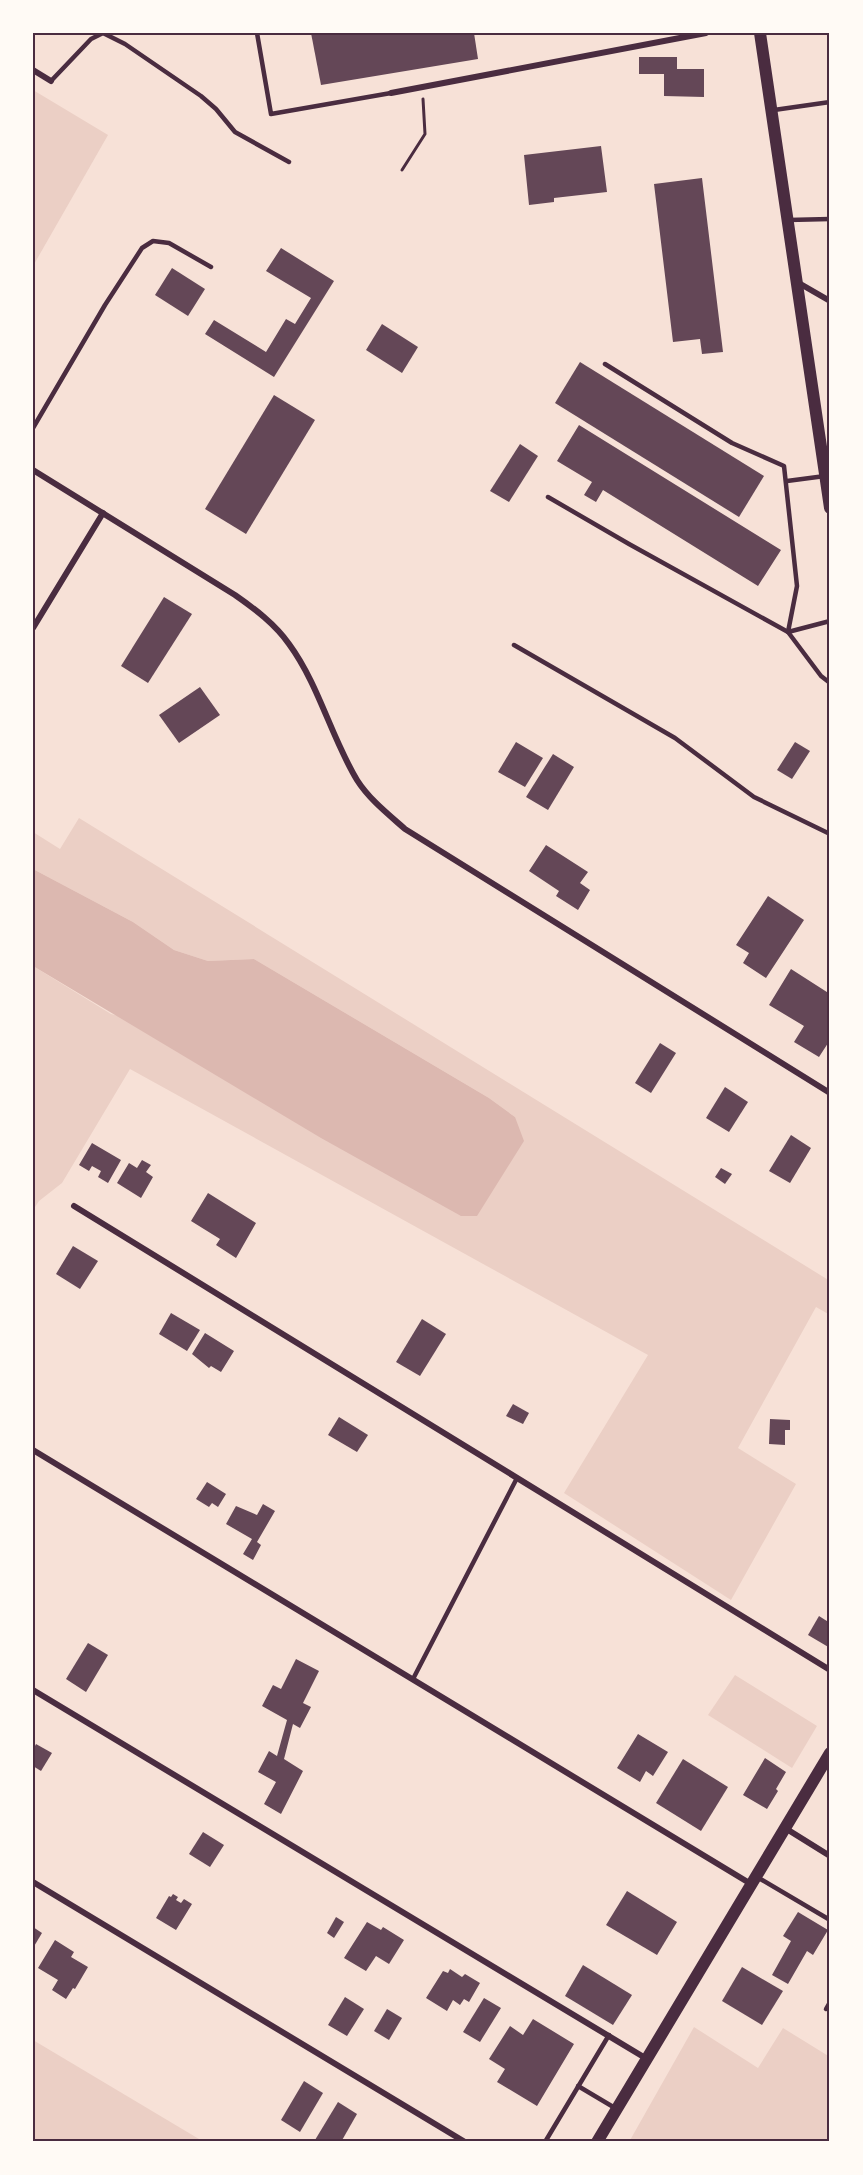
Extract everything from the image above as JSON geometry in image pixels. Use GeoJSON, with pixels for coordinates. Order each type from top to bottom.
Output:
{"type":"FeatureCollection","features":[{"type":"Feature","properties":{"kind":"main road"},"geometry":{"type":"LineString","coordinates":[[760,33],[830,508]]}},
{"type":"Feature","properties":{"kind":"main road"},"geometry":{"type":"LineString","coordinates":[[597,2142],[830,1753]]}},
{"type":"Feature","properties":{"kind":"street"},"geometry":{"type":"LineString","coordinates":[[391,93],[706,33]]}},
{"type":"Feature","properties":{"kind":"street"},"geometry":{"type":"LineString","coordinates":[[33,70],[51,81]]}},
{"type":"Feature","properties":{"kind":"street"},"geometry":{"type":"LineString","coordinates":[[796,282],[830,301]]}},
{"type":"Feature","properties":{"kind":"street"},"geometry":{"type":"LineString","coordinates":[[33,470],[235,595],[259,612],[278,630],[298,657],[358,781],[379,807],[405,829],[830,1093]]}},
{"type":"Feature","properties":{"kind":"street"},"geometry":{"type":"LineString","coordinates":[[33,628],[103,513]]}},
{"type":"Feature","properties":{"kind":"street"},"geometry":{"type":"LineString","coordinates":[[74,1206],[830,1670]]}},
{"type":"Feature","properties":{"kind":"street"},"geometry":{"type":"LineString","coordinates":[[33,1450],[413,1680],[754,1881]]}},
{"type":"Feature","properties":{"kind":"street"},"geometry":{"type":"LineString","coordinates":[[33,1690],[648,2059]]}},
{"type":"Feature","properties":{"kind":"street"},"geometry":{"type":"LineString","coordinates":[[785,1828],[830,1856]]}},
{"type":"Feature","properties":{"kind":"street"},"geometry":{"type":"LineString","coordinates":[[33,1882],[465,2142]]}},
{"type":"Feature","properties":{"kind":"lane"},"geometry":{"type":"LineString","coordinates":[[51,81],[91,39],[103,33],[125,44],[201,96],[216,109],[235,132],[289,162]]}},
{"type":"Feature","properties":{"kind":"lane"},"geometry":{"type":"LineString","coordinates":[[257,33],[271,114],[391,93]]}},
{"type":"Feature","properties":{"kind":"lane"},"geometry":{"type":"LineString","coordinates":[[771,110],[830,102]]}},
{"type":"Feature","properties":{"kind":"lane"},"geometry":{"type":"LineString","coordinates":[[788,220],[830,219]]}},
{"type":"Feature","properties":{"kind":"lane"},"geometry":{"type":"LineString","coordinates":[[33,428],[105,305],[142,248],[153,241],[169,243],[211,267]]}},
{"type":"Feature","properties":{"kind":"lane"},"geometry":{"type":"LineString","coordinates":[[605,364],[732,442],[784,466],[797,586],[788,632]]}},
{"type":"Feature","properties":{"kind":"lane"},"geometry":{"type":"LineString","coordinates":[[787,482],[825,476]]}},
{"type":"Feature","properties":{"kind":"lane"},"geometry":{"type":"LineString","coordinates":[[548,497],[788,632],[821,676],[830,683]]}},
{"type":"Feature","properties":{"kind":"lane"},"geometry":{"type":"LineString","coordinates":[[788,632],[830,621]]}},
{"type":"Feature","properties":{"kind":"lane"},"geometry":{"type":"LineString","coordinates":[[514,645],[675,738],[754,797],[830,834]]}},
{"type":"Feature","properties":{"kind":"lane"},"geometry":{"type":"LineString","coordinates":[[413,1680],[517,1478]]}},
{"type":"Feature","properties":{"kind":"lane"},"geometry":{"type":"LineString","coordinates":[[754,1881],[830,1920]]}},
{"type":"Feature","properties":{"kind":"lane"},"geometry":{"type":"LineString","coordinates":[[826,2009],[830,2002]]}},
{"type":"Feature","properties":{"kind":"lane"},"geometry":{"type":"LineString","coordinates":[[546,2142],[609,2035]]}},
{"type":"Feature","properties":{"kind":"lane"},"geometry":{"type":"LineString","coordinates":[[578,2086],[617,2109]]}},
{"type":"Feature","properties":{"kind":"path"},"geometry":{"type":"LineString","coordinates":[[402,170],[425,134],[423,88]]}},
{"type":"Feature","properties":{"kind":"shaded area"},"geometry":{"type":"Polygon","coordinates":[[[33,90],[108,135],[33,266],[33,90]]]}},
{"type":"Feature","properties":{"kind":"shaded area"},"geometry":{"type":"Polygon","coordinates":[[[79,818],[830,1281],[830,1315],[816,1307],[738,1448],[796,1484],[731,1600],[564,1493],[648,1355],[130,1069],[62,1183],[39,1201],[33,1210],[33,966],[111,1014],[515,1117],[489,1098],[254,959],[208,961],[174,950],[133,922],[33,869],[33,832],[60,849],[79,818]]]}},
{"type":"Feature","properties":{"kind":"shaded area"},"geometry":{"type":"Polygon","coordinates":[[[33,869],[133,922],[174,950],[208,961],[254,959],[489,1098],[515,1117],[524,1141],[477,1216],[461,1216],[321,1138],[33,966],[33,869]]]}},
{"type":"Feature","properties":{"kind":"shaded area"},"geometry":{"type":"Polygon","coordinates":[[[735,1675],[817,1726],[792,1768],[708,1715],[735,1675]]]}},
{"type":"Feature","properties":{"kind":"shaded area"},"geometry":{"type":"Polygon","coordinates":[[[694,2027],[758,2068],[783,2028],[830,2057],[830,2142],[629,2142],[694,2027]]]}},
{"type":"Feature","properties":{"kind":"shaded area"},"geometry":{"type":"Polygon","coordinates":[[[33,2040],[204,2142],[33,2142],[33,2040]]]}},
{"type":"Feature","properties":{"kind":"building"},"geometry":{"type":"Polygon","coordinates":[[[311,33],[474,33],[478,59],[321,85],[311,33]]]}},
{"type":"Feature","properties":{"kind":"building"},"geometry":{"type":"Polygon","coordinates":[[[639,57],[677,57],[677,69],[704,69],[704,97],[664,96],[664,74],[639,74],[639,57]]]}},
{"type":"Feature","properties":{"kind":"building"},"geometry":{"type":"Polygon","coordinates":[[[601,146],[607,192],[554,198],[554,202],[529,205],[524,155],[601,146]]]}},
{"type":"Feature","properties":{"kind":"building"},"geometry":{"type":"Polygon","coordinates":[[[702,178],[723,352],[702,354],[700,339],[673,342],[654,184],[702,178]]]}},
{"type":"Feature","properties":{"kind":"building"},"geometry":{"type":"Polygon","coordinates":[[[281,248],[334,281],[274,377],[205,334],[214,320],[266,352],[286,319],[295,324],[311,298],[266,271],[281,248]]]}},
{"type":"Feature","properties":{"kind":"building"},"geometry":{"type":"Polygon","coordinates":[[[172,268],[205,289],[188,316],[155,295],[172,268]]]}},
{"type":"Feature","properties":{"kind":"building"},"geometry":{"type":"Polygon","coordinates":[[[382,324],[418,347],[402,373],[366,350],[382,324]]]}},
{"type":"Feature","properties":{"kind":"building"},"geometry":{"type":"Polygon","coordinates":[[[580,362],[764,476],[739,517],[555,403],[580,362]]]}},
{"type":"Feature","properties":{"kind":"building"},"geometry":{"type":"Polygon","coordinates":[[[274,395],[315,420],[246,534],[205,509],[274,395]]]}},
{"type":"Feature","properties":{"kind":"building"},"geometry":{"type":"Polygon","coordinates":[[[579,425],[781,550],[758,586],[603,490],[596,502],[584,495],[592,482],[557,461],[579,425]]]}},
{"type":"Feature","properties":{"kind":"building"},"geometry":{"type":"Polygon","coordinates":[[[520,444],[538,456],[509,502],[490,491],[520,444]]]}},
{"type":"Feature","properties":{"kind":"building"},"geometry":{"type":"Polygon","coordinates":[[[164,597],[192,614],[148,683],[121,666],[164,597]]]}},
{"type":"Feature","properties":{"kind":"building"},"geometry":{"type":"Polygon","coordinates":[[[200,687],[220,715],[179,743],[159,715],[200,687]]]}},
{"type":"Feature","properties":{"kind":"building"},"geometry":{"type":"Polygon","coordinates":[[[516,742],[543,758],[525,787],[498,772],[516,742]]]}},
{"type":"Feature","properties":{"kind":"building"},"geometry":{"type":"Polygon","coordinates":[[[795,742],[810,751],[792,779],[777,770],[795,742]]]}},
{"type":"Feature","properties":{"kind":"building"},"geometry":{"type":"Polygon","coordinates":[[[553,754],[574,767],[548,810],[526,797],[553,754]]]}},
{"type":"Feature","properties":{"kind":"building"},"geometry":{"type":"Polygon","coordinates":[[[546,845],[588,872],[580,883],[590,890],[578,910],[556,896],[559,891],[529,871],[546,845]]]}},
{"type":"Feature","properties":{"kind":"building"},"geometry":{"type":"Polygon","coordinates":[[[768,896],[804,920],[766,978],[743,963],[749,953],[736,945],[768,896]]]}},
{"type":"Feature","properties":{"kind":"building"},"geometry":{"type":"Polygon","coordinates":[[[791,969],[830,994],[830,1040],[819,1057],[794,1042],[804,1026],[769,1005],[791,969]]]}},
{"type":"Feature","properties":{"kind":"building"},"geometry":{"type":"Polygon","coordinates":[[[660,1043],[676,1053],[651,1093],[635,1083],[660,1043]]]}},
{"type":"Feature","properties":{"kind":"building"},"geometry":{"type":"Polygon","coordinates":[[[725,1087],[748,1102],[729,1132],[706,1118],[725,1087]]]}},
{"type":"Feature","properties":{"kind":"building"},"geometry":{"type":"Polygon","coordinates":[[[791,1135],[811,1148],[790,1183],[769,1171],[791,1135]]]}},
{"type":"Feature","properties":{"kind":"building"},"geometry":{"type":"Polygon","coordinates":[[[92,1143],[121,1160],[108,1183],[98,1177],[101,1171],[92,1166],[89,1171],[79,1165],[92,1143]]]}},
{"type":"Feature","properties":{"kind":"building"},"geometry":{"type":"Polygon","coordinates":[[[142,1160],[151,1165],[146,1172],[153,1177],[141,1198],[117,1183],[129,1163],[137,1168],[142,1160]]]}},
{"type":"Feature","properties":{"kind":"building"},"geometry":{"type":"Polygon","coordinates":[[[721,1168],[732,1174],[725,1184],[715,1177],[721,1168]]]}},
{"type":"Feature","properties":{"kind":"building"},"geometry":{"type":"Polygon","coordinates":[[[208,1193],[256,1223],[236,1258],[216,1245],[220,1239],[191,1221],[208,1193]]]}},
{"type":"Feature","properties":{"kind":"building"},"geometry":{"type":"Polygon","coordinates":[[[73,1246],[98,1261],[80,1289],[56,1274],[73,1246]]]}},
{"type":"Feature","properties":{"kind":"building"},"geometry":{"type":"Polygon","coordinates":[[[171,1313],[200,1330],[187,1351],[159,1334],[171,1313]]]}},
{"type":"Feature","properties":{"kind":"building"},"geometry":{"type":"Polygon","coordinates":[[[422,1319],[446,1334],[420,1376],[396,1362],[422,1319]]]}},
{"type":"Feature","properties":{"kind":"building"},"geometry":{"type":"Polygon","coordinates":[[[205,1333],[234,1351],[221,1372],[211,1366],[209,1368],[192,1354],[205,1333]]]}},
{"type":"Feature","properties":{"kind":"building"},"geometry":{"type":"Polygon","coordinates":[[[513,1404],[529,1413],[523,1424],[506,1416],[513,1404]]]}},
{"type":"Feature","properties":{"kind":"building"},"geometry":{"type":"Polygon","coordinates":[[[339,1417],[368,1435],[357,1452],[328,1435],[339,1417]]]}},
{"type":"Feature","properties":{"kind":"building"},"geometry":{"type":"Polygon","coordinates":[[[770,1419],[790,1420],[790,1430],[785,1430],[785,1445],[769,1444],[770,1419]]]}},
{"type":"Feature","properties":{"kind":"building"},"geometry":{"type":"Polygon","coordinates":[[[207,1482],[226,1494],[218,1507],[212,1503],[209,1507],[196,1499],[207,1482]]]}},
{"type":"Feature","properties":{"kind":"building"},"geometry":{"type":"Polygon","coordinates":[[[263,1504],[275,1511],[257,1542],[261,1545],[253,1560],[243,1554],[252,1539],[226,1524],[236,1506],[257,1515],[263,1504]]]}},
{"type":"Feature","properties":{"kind":"building"},"geometry":{"type":"Polygon","coordinates":[[[819,1616],[830,1623],[830,1648],[808,1635],[819,1616]]]}},
{"type":"Feature","properties":{"kind":"building"},"geometry":{"type":"Polygon","coordinates":[[[88,1643],[108,1655],[86,1692],[66,1679],[88,1643]]]}},
{"type":"Feature","properties":{"kind":"building"},"geometry":{"type":"Polygon","coordinates":[[[296,1659],[319,1671],[303,1703],[311,1707],[300,1728],[293,1724],[284,1759],[303,1771],[281,1814],[264,1804],[276,1782],[258,1772],[269,1751],[277,1756],[287,1720],[262,1706],[273,1685],[281,1689],[296,1659]]]}},
{"type":"Feature","properties":{"kind":"building"},"geometry":{"type":"Polygon","coordinates":[[[638,1734],[668,1752],[653,1776],[646,1771],[640,1782],[617,1768],[638,1734]]]}},
{"type":"Feature","properties":{"kind":"building"},"geometry":{"type":"Polygon","coordinates":[[[36,1744],[52,1753],[41,1771],[33,1766],[33,1750],[36,1744]]]}},
{"type":"Feature","properties":{"kind":"building"},"geometry":{"type":"Polygon","coordinates":[[[765,1758],[786,1772],[767,1809],[743,1795],[765,1758]]]}},
{"type":"Feature","properties":{"kind":"building"},"geometry":{"type":"Polygon","coordinates":[[[683,1759],[728,1787],[701,1831],[656,1803],[683,1759]]]}},
{"type":"Feature","properties":{"kind":"building"},"geometry":{"type":"Polygon","coordinates":[[[203,1832],[224,1845],[210,1867],[189,1854],[203,1832]]]}},
{"type":"Feature","properties":{"kind":"building"},"geometry":{"type":"Polygon","coordinates":[[[627,1891],[677,1922],[657,1955],[606,1925],[627,1891]]]}},
{"type":"Feature","properties":{"kind":"building"},"geometry":{"type":"Polygon","coordinates":[[[173,1894],[181,1903],[184,1899],[192,1904],[176,1930],[156,1918],[169,1896],[173,1894]]]}},
{"type":"Feature","properties":{"kind":"building"},"geometry":{"type":"Polygon","coordinates":[[[798,1912],[828,1930],[813,1955],[807,1951],[788,1984],[772,1975],[791,1941],[783,1936],[798,1912]]]}},
{"type":"Feature","properties":{"kind":"building"},"geometry":{"type":"Polygon","coordinates":[[[336,1917],[344,1922],[334,1938],[327,1933],[336,1917]]]}},
{"type":"Feature","properties":{"kind":"building"},"geometry":{"type":"Polygon","coordinates":[[[367,1922],[381,1930],[383,1927],[404,1940],[389,1964],[376,1956],[366,1971],[344,1958],[367,1922]]]}},
{"type":"Feature","properties":{"kind":"building"},"geometry":{"type":"Polygon","coordinates":[[[33,1927],[42,1933],[33,1948],[33,1927]]]}},
{"type":"Feature","properties":{"kind":"building"},"geometry":{"type":"Polygon","coordinates":[[[55,1940],[74,1952],[71,1957],[88,1967],[66,1999],[52,1990],[58,1980],[38,1968],[55,1940]]]}},
{"type":"Feature","properties":{"kind":"building"},"geometry":{"type":"Polygon","coordinates":[[[583,1965],[632,1995],[613,2025],[565,1996],[583,1965]]]}},
{"type":"Feature","properties":{"kind":"building"},"geometry":{"type":"Polygon","coordinates":[[[742,1967],[783,1991],[762,2025],[722,2001],[742,1967]]]}},
{"type":"Feature","properties":{"kind":"building"},"geometry":{"type":"Polygon","coordinates":[[[450,1969],[462,1977],[465,1974],[480,1983],[469,2002],[464,1999],[460,2005],[453,2000],[447,2011],[426,1998],[443,1971],[448,1973],[450,1969]]]}},
{"type":"Feature","properties":{"kind":"building"},"geometry":{"type":"Polygon","coordinates":[[[345,1997],[364,2009],[347,2036],[328,2025],[345,1997]]]}},
{"type":"Feature","properties":{"kind":"building"},"geometry":{"type":"Polygon","coordinates":[[[484,1998],[501,2008],[480,2042],[463,2032],[484,1998]]]}},
{"type":"Feature","properties":{"kind":"building"},"geometry":{"type":"Polygon","coordinates":[[[387,2009],[402,2018],[389,2040],[374,2031],[387,2009]]]}},
{"type":"Feature","properties":{"kind":"building"},"geometry":{"type":"Polygon","coordinates":[[[533,2019],[574,2044],[537,2106],[497,2082],[505,2069],[489,2059],[510,2026],[523,2035],[533,2019]]]}},
{"type":"Feature","properties":{"kind":"building"},"geometry":{"type":"Polygon","coordinates":[[[304,2081],[323,2093],[300,2132],[281,2120],[304,2081]]]}},
{"type":"Feature","properties":{"kind":"building"},"geometry":{"type":"Polygon","coordinates":[[[338,2102],[357,2114],[341,2142],[318,2142],[315,2140],[338,2102]]]}}]}
